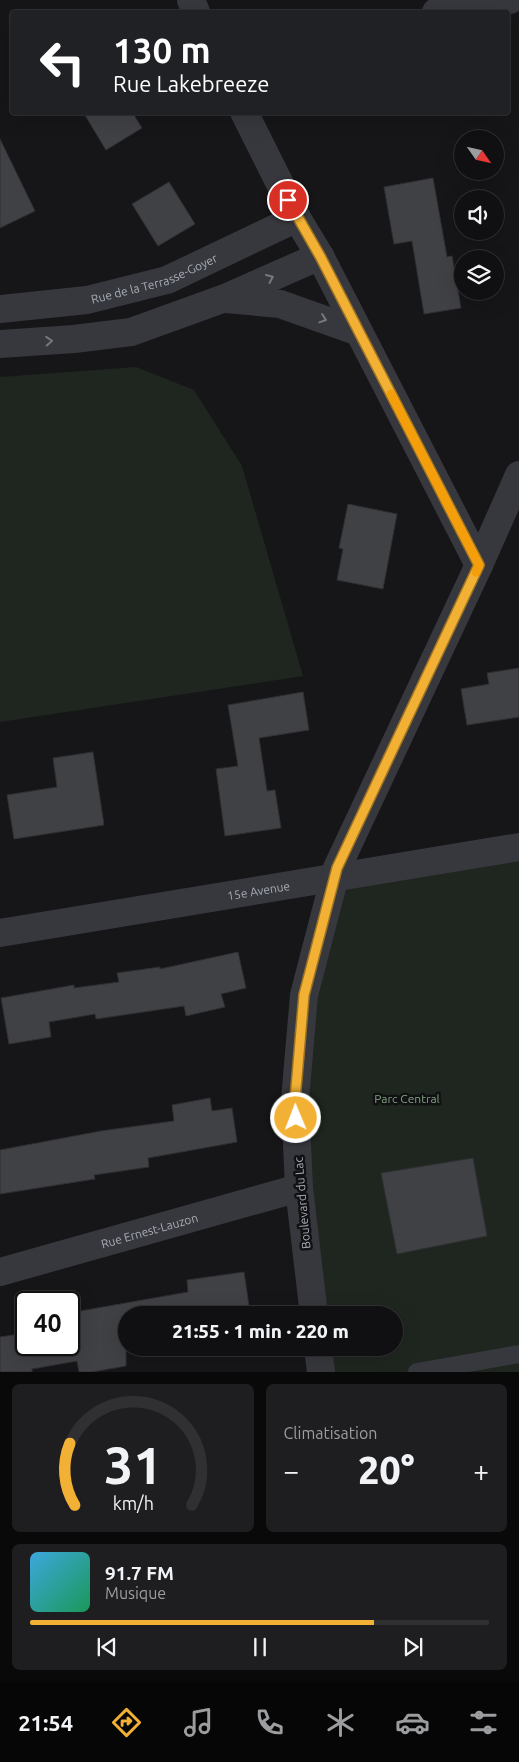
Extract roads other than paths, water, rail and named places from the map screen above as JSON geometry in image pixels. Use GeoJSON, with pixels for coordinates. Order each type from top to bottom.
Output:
{"type":"FeatureCollection","features":[{"type":"Feature","properties":{"kind":"street"},"geometry":{"type":"LineString","coordinates":[[448,10],[510,0]]}},
{"type":"Feature","properties":{"kind":"street"},"geometry":{"type":"LineString","coordinates":[[246,115],[297,218],[320,256],[479,565]]}},
{"type":"Feature","properties":{"kind":"street","name":"Rue de la Terrasse-Goyer"},"geometry":{"type":"LineString","coordinates":[[0,309],[87,300],[167,280],[297,218]]}},
{"type":"Feature","properties":{"kind":"street"},"geometry":{"type":"LineString","coordinates":[[0,344],[74,339],[131,332],[225,298],[320,256]]}},
{"type":"Feature","properties":{"kind":"street"},"geometry":{"type":"LineString","coordinates":[[225,298],[280,304],[359,332]]}},
{"type":"Feature","properties":{"kind":"street","name":"Boulevard du Lac"},"geometry":{"type":"LineString","coordinates":[[313,1306],[299,1188],[295,1100],[304,995],[341,860],[519,475]]}},
{"type":"Feature","properties":{"kind":"street","name":"15e Avenue"},"geometry":{"type":"LineString","coordinates":[[0,933],[519,847]]}},
{"type":"Feature","properties":{"kind":"street","name":"Rue Ernest-Lauzon"},"geometry":{"type":"LineString","coordinates":[[0,1272],[299,1188]]}},
{"type":"Feature","properties":{"kind":"street"},"geometry":{"type":"LineString","coordinates":[[319,1356],[321,1372]]}},
{"type":"Feature","properties":{"kind":"lane"},"geometry":{"type":"LineString","coordinates":[[417,1372],[519,1354]]}},
{"type":"Feature","properties":{"kind":"park label","name":"Parc Central"},"geometry":{"type":"Point","coordinates":[407,1098]}}]}
